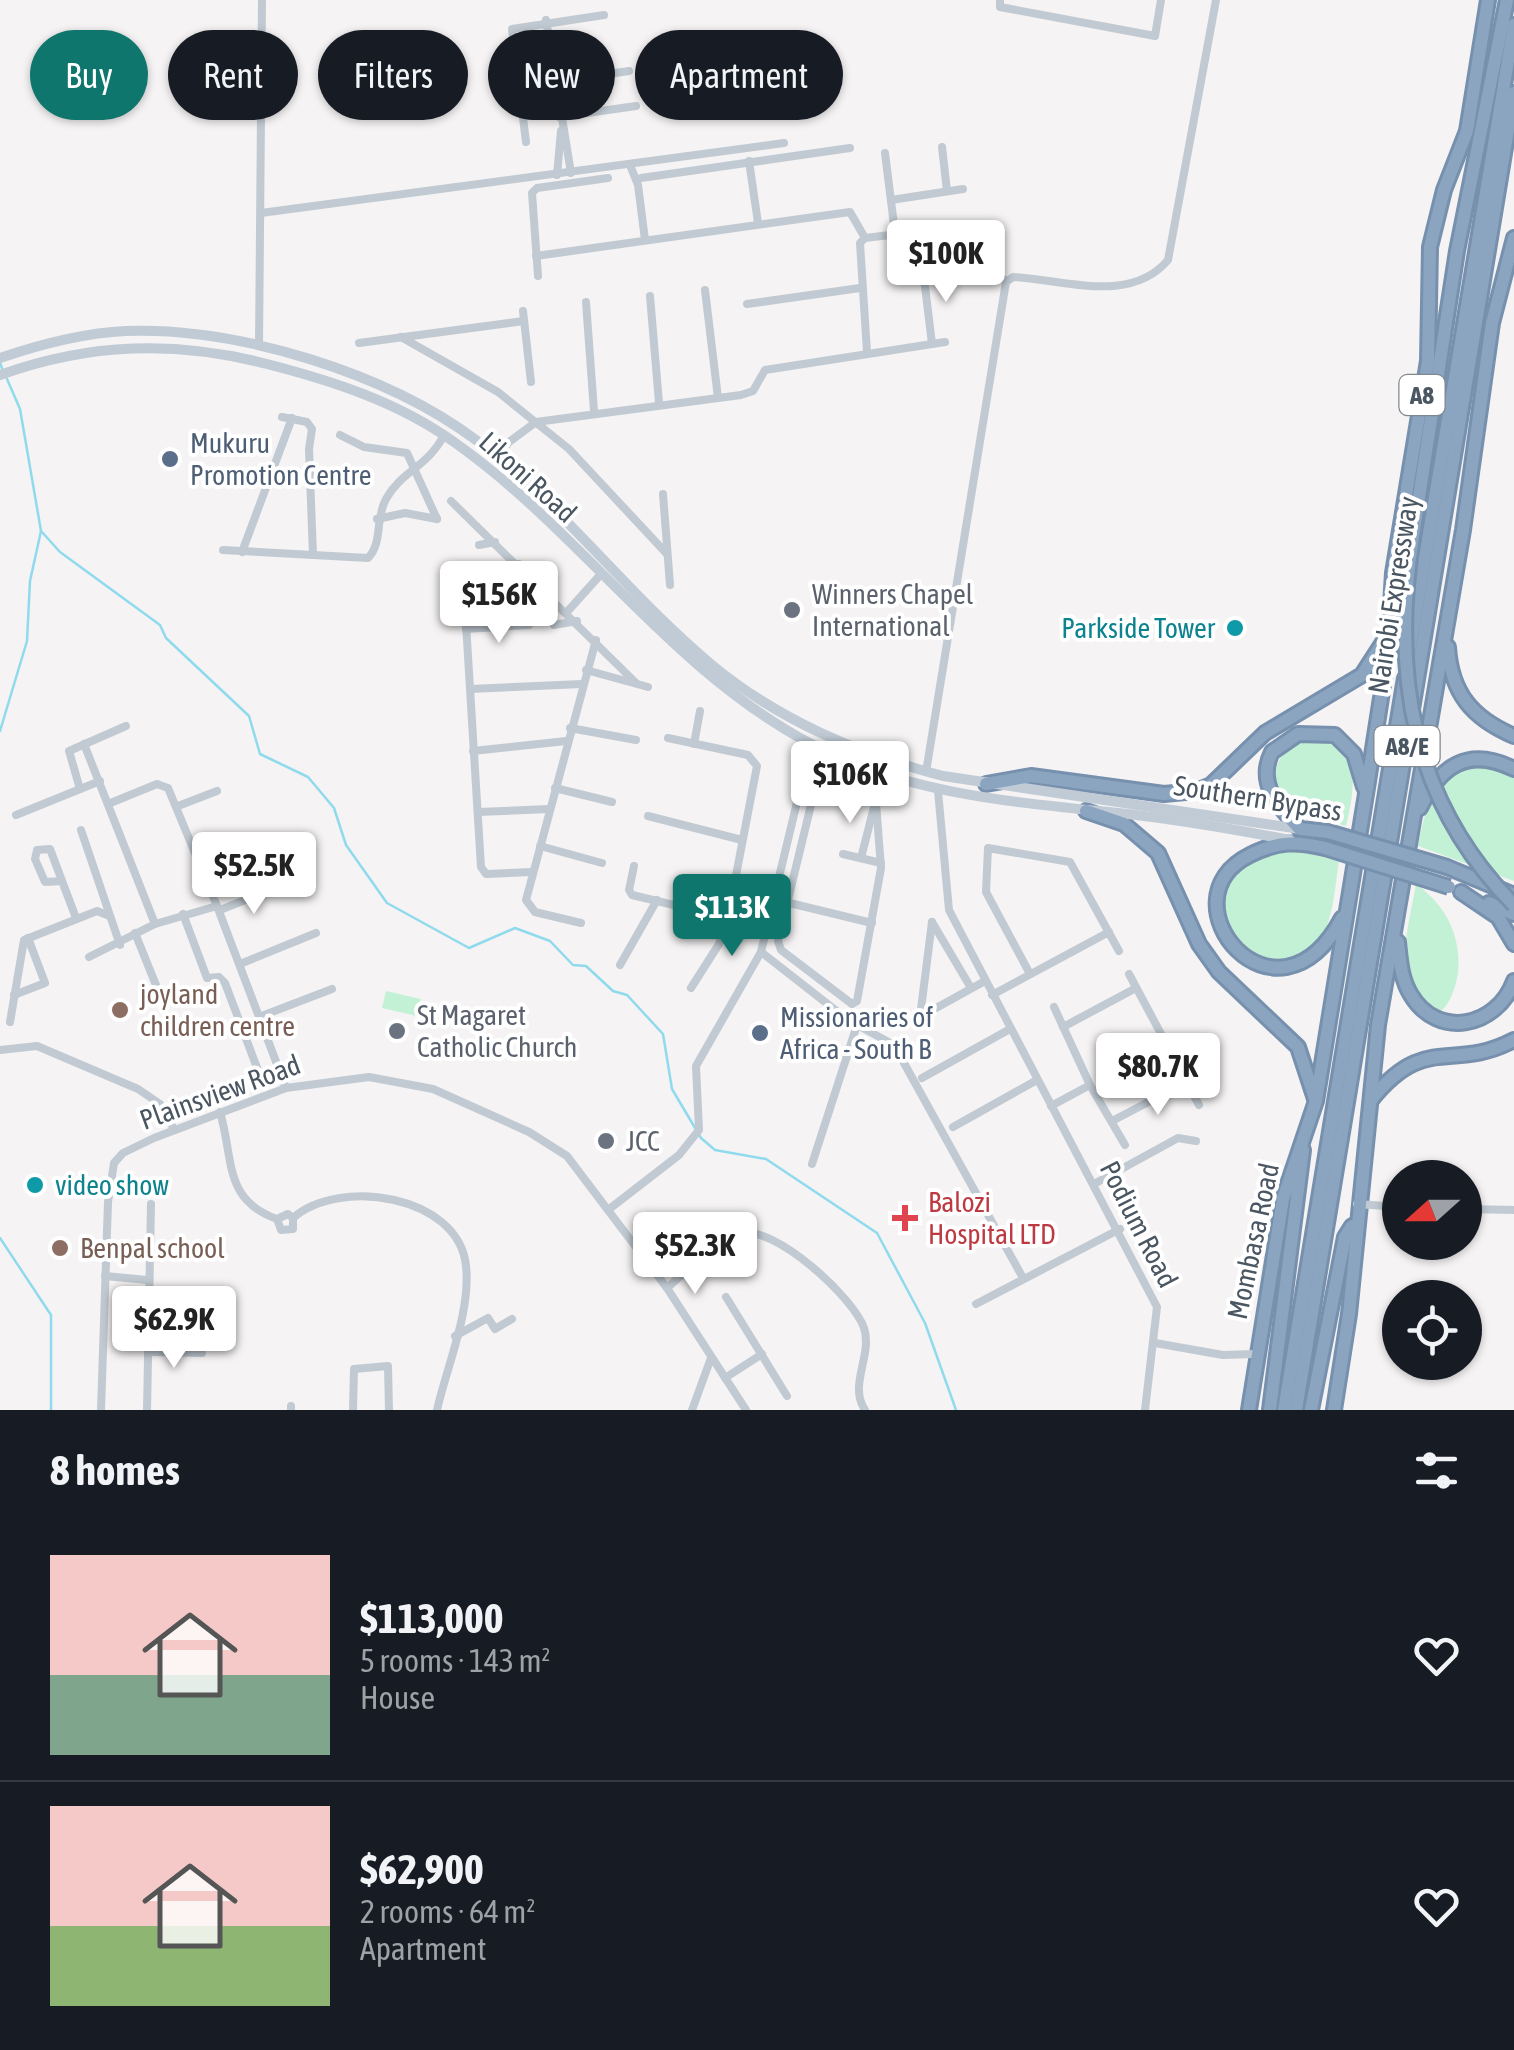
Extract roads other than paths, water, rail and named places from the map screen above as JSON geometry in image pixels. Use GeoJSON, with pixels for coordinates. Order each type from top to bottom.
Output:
{"type":"FeatureCollection","features":[{"type":"Feature","properties":{"kind":"highway","name":"A8"},"geometry":{"type":"LineString","coordinates":[[1347,906],[1428,361],[1430,248],[1444,190],[1467,132],[1488,0]]}},
{"type":"Feature","properties":{"kind":"highway"},"geometry":{"type":"LineString","coordinates":[[1507,0],[1446,324],[1413,536],[1403,637],[1414,725],[1444,809],[1479,864],[1514,905]]}},
{"type":"Feature","properties":{"kind":"highway","name":"Nairobi Expressway"},"geometry":{"type":"LineString","coordinates":[[1296,1410],[1326,1195],[1514,25]]}},
{"type":"Feature","properties":{"kind":"highway","name":"Nairobi Expressway"},"geometry":{"type":"LineString","coordinates":[[1284,1410],[1326,1195],[1514,93]]}},
{"type":"Feature","properties":{"kind":"highway"},"geometry":{"type":"LineString","coordinates":[[1514,230],[1514,240]]}},
{"type":"Feature","properties":{"kind":"highway","name":"A8"},"geometry":{"type":"LineString","coordinates":[[1334,1410],[1349,1314],[1369,1103],[1396,925],[1447,629],[1492,323],[1514,240]]}},
{"type":"Feature","properties":{"kind":"highway"},"geometry":{"type":"LineString","coordinates":[[1428,361],[1446,324]]}},
{"type":"Feature","properties":{"kind":"highway"},"geometry":{"type":"LineString","coordinates":[[986,784],[1030,776],[1164,794],[1196,791],[1210,785],[1265,733],[1362,676],[1381,651],[1389,620]]}},
{"type":"Feature","properties":{"kind":"highway"},"geometry":{"type":"LineString","coordinates":[[1447,629],[1449,661],[1462,699],[1482,721],[1514,736]]}},
{"type":"Feature","properties":{"kind":"highway"},"geometry":{"type":"LineString","coordinates":[[1347,906],[1322,948],[1293,966],[1263,966],[1233,948],[1218,920],[1218,886],[1248,856],[1295,834],[1266,778],[1272,752],[1287,740],[1298,734],[1326,732],[1344,741],[1354,754],[1366,794]]}},
{"type":"Feature","properties":{"kind":"highway"},"geometry":{"type":"LineString","coordinates":[[1413,824],[1432,783],[1456,764],[1486,760],[1514,769]]}},
{"type":"Feature","properties":{"kind":"highway"},"geometry":{"type":"LineString","coordinates":[[1086,811],[1124,824],[1158,853],[1199,944],[1218,972],[1298,1046],[1316,1101]]}},
{"type":"Feature","properties":{"kind":"highway","name":"Southern Bypass"},"geometry":{"type":"LineString","coordinates":[[1295,834],[1328,832],[1447,867],[1512,893]]}},
{"type":"Feature","properties":{"kind":"highway","name":"Southern Bypass"},"geometry":{"type":"LineString","coordinates":[[1295,834],[1325,848],[1455,889],[1514,914]]}},
{"type":"Feature","properties":{"kind":"highway"},"geometry":{"type":"LineString","coordinates":[[1455,889],[1498,917],[1514,944]]}},
{"type":"Feature","properties":{"kind":"highway","name":"Mombasa Road"},"geometry":{"type":"LineString","coordinates":[[1250,1410],[1255,1354],[1283,1199],[1316,1101],[1347,906]]}},
{"type":"Feature","properties":{"kind":"highway"},"geometry":{"type":"LineString","coordinates":[[1396,925],[1405,983],[1420,1008],[1440,1020],[1462,1024],[1482,1019],[1500,1005],[1514,981]]}},
{"type":"Feature","properties":{"kind":"highway"},"geometry":{"type":"LineString","coordinates":[[1369,1103],[1406,1064],[1492,1050],[1514,1040]]}},
{"type":"Feature","properties":{"kind":"highway"},"geometry":{"type":"LineString","coordinates":[[1270,1410],[1305,1130]]}},
{"type":"Feature","properties":{"kind":"highway"},"geometry":{"type":"LineString","coordinates":[[1311,1410],[1345,1237],[1356,1219]]}},
{"type":"Feature","properties":{"kind":"main road","name":"Likoni Road"},"geometry":{"type":"LineString","coordinates":[[4,356],[78,336],[122,331],[181,332],[259,346],[344,372],[409,400],[498,458],[702,656],[770,706],[866,754],[986,784]]}},
{"type":"Feature","properties":{"kind":"main road","name":"Likoni Road"},"geometry":{"type":"LineString","coordinates":[[0,374],[55,356],[118,347],[226,354],[341,386],[405,412],[490,469],[702,672],[810,744],[883,776],[938,791],[1086,811]]}},
{"type":"Feature","properties":{"kind":"main road"},"geometry":{"type":"LineString","coordinates":[[810,744],[815,731]]}},
{"type":"Feature","properties":{"kind":"main road","name":"Southern Bypass"},"geometry":{"type":"LineString","coordinates":[[986,784],[1295,834]]}},
{"type":"Feature","properties":{"kind":"main road","name":"Southern Bypass"},"geometry":{"type":"LineString","coordinates":[[1086,811],[1295,834]]}},
{"type":"Feature","properties":{"kind":"street"},"geometry":{"type":"LineString","coordinates":[[259,346],[262,0]]}},
{"type":"Feature","properties":{"kind":"street"},"geometry":{"type":"LineString","coordinates":[[1000,0],[1000,7],[1154,36],[1162,0]]}},
{"type":"Feature","properties":{"kind":"street"},"geometry":{"type":"LineString","coordinates":[[926,772],[1006,282],[1013,277],[1124,286],[1150,278],[1168,260],[1176,238],[1216,0]]}},
{"type":"Feature","properties":{"kind":"street"},"geometry":{"type":"LineString","coordinates":[[512,30],[546,20],[604,15]]}},
{"type":"Feature","properties":{"kind":"street"},"geometry":{"type":"LineString","coordinates":[[546,20],[547,30]]}},
{"type":"Feature","properties":{"kind":"street"},"geometry":{"type":"LineString","coordinates":[[615,73],[630,71]]}},
{"type":"Feature","properties":{"kind":"street"},"geometry":{"type":"LineString","coordinates":[[523,120],[526,142]]}},
{"type":"Feature","properties":{"kind":"street"},"geometry":{"type":"LineString","coordinates":[[560,120],[570,173]]}},
{"type":"Feature","properties":{"kind":"street"},"geometry":{"type":"LineString","coordinates":[[556,176],[562,131]]}},
{"type":"Feature","properties":{"kind":"street"},"geometry":{"type":"LineString","coordinates":[[261,214],[784,143]]}},
{"type":"Feature","properties":{"kind":"street"},"geometry":{"type":"LineString","coordinates":[[942,146],[947,191]]}},
{"type":"Feature","properties":{"kind":"street"},"geometry":{"type":"LineString","coordinates":[[640,181],[850,148]]}},
{"type":"Feature","properties":{"kind":"street"},"geometry":{"type":"LineString","coordinates":[[886,152],[894,234]]}},
{"type":"Feature","properties":{"kind":"street"},"geometry":{"type":"LineString","coordinates":[[749,161],[758,223]]}},
{"type":"Feature","properties":{"kind":"street"},"geometry":{"type":"LineString","coordinates":[[635,164],[645,240]]}},
{"type":"Feature","properties":{"kind":"street"},"geometry":{"type":"LineString","coordinates":[[538,276],[534,190],[608,178]]}},
{"type":"Feature","properties":{"kind":"street"},"geometry":{"type":"LineString","coordinates":[[891,200],[963,189]]}},
{"type":"Feature","properties":{"kind":"street"},"geometry":{"type":"LineString","coordinates":[[536,256],[850,212],[865,238]]}},
{"type":"Feature","properties":{"kind":"street"},"geometry":{"type":"LineString","coordinates":[[867,352],[860,288],[860,244],[865,238],[973,225],[987,260],[1006,282]]}},
{"type":"Feature","properties":{"kind":"street"},"geometry":{"type":"LineString","coordinates":[[924,270],[932,344]]}},
{"type":"Feature","properties":{"kind":"street"},"geometry":{"type":"LineString","coordinates":[[747,304],[860,288]]}},
{"type":"Feature","properties":{"kind":"street"},"geometry":{"type":"LineString","coordinates":[[704,290],[718,398]]}},
{"type":"Feature","properties":{"kind":"street"},"geometry":{"type":"LineString","coordinates":[[650,296],[659,403]]}},
{"type":"Feature","properties":{"kind":"street"},"geometry":{"type":"LineString","coordinates":[[586,302],[594,411]]}},
{"type":"Feature","properties":{"kind":"street"},"geometry":{"type":"LineString","coordinates":[[359,343],[524,316],[531,382]]}},
{"type":"Feature","properties":{"kind":"street"},"geometry":{"type":"LineString","coordinates":[[401,337],[498,392],[578,456],[590,475],[667,554]]}},
{"type":"Feature","properties":{"kind":"street"},"geometry":{"type":"LineString","coordinates":[[498,458],[509,442],[536,422],[594,411],[718,398],[753,391],[765,370],[944,342]]}},
{"type":"Feature","properties":{"kind":"street"},"geometry":{"type":"LineString","coordinates":[[282,417],[312,429],[309,465],[313,555]]}},
{"type":"Feature","properties":{"kind":"street"},"geometry":{"type":"LineString","coordinates":[[242,552],[292,418]]}},
{"type":"Feature","properties":{"kind":"street"},"geometry":{"type":"LineString","coordinates":[[340,435],[364,447],[403,450],[437,519],[405,512],[377,518]]}},
{"type":"Feature","properties":{"kind":"street"},"geometry":{"type":"LineString","coordinates":[[223,550],[368,558],[375,550],[377,518],[391,490],[430,460],[444,435]]}},
{"type":"Feature","properties":{"kind":"street"},"geometry":{"type":"LineString","coordinates":[[663,494],[670,586]]}},
{"type":"Feature","properties":{"kind":"street"},"geometry":{"type":"LineString","coordinates":[[451,501],[568,612],[636,684]]}},
{"type":"Feature","properties":{"kind":"street"},"geometry":{"type":"LineString","coordinates":[[480,544],[495,542]]}},
{"type":"Feature","properties":{"kind":"street"},"geometry":{"type":"LineString","coordinates":[[518,564],[464,571],[466,629],[484,873],[532,872]]}},
{"type":"Feature","properties":{"kind":"street"},"geometry":{"type":"LineString","coordinates":[[568,612],[601,574]]}},
{"type":"Feature","properties":{"kind":"street"},"geometry":{"type":"LineString","coordinates":[[554,624],[577,622]]}},
{"type":"Feature","properties":{"kind":"street"},"geometry":{"type":"LineString","coordinates":[[466,629],[529,625]]}},
{"type":"Feature","properties":{"kind":"street"},"geometry":{"type":"LineString","coordinates":[[581,922],[532,910],[526,900],[596,640]]}},
{"type":"Feature","properties":{"kind":"street"},"geometry":{"type":"LineString","coordinates":[[586,670],[648,687]]}},
{"type":"Feature","properties":{"kind":"street"},"geometry":{"type":"LineString","coordinates":[[470,689],[582,684]]}},
{"type":"Feature","properties":{"kind":"street"},"geometry":{"type":"LineString","coordinates":[[694,744],[700,711]]}},
{"type":"Feature","properties":{"kind":"street"},"geometry":{"type":"LineString","coordinates":[[80,789],[68,755],[126,726]]}},
{"type":"Feature","properties":{"kind":"street"},"geometry":{"type":"LineString","coordinates":[[570,728],[636,740]]}},
{"type":"Feature","properties":{"kind":"street"},"geometry":{"type":"LineString","coordinates":[[668,738],[756,760],[728,916],[719,944],[691,988]]}},
{"type":"Feature","properties":{"kind":"street"},"geometry":{"type":"LineString","coordinates":[[473,751],[566,742]]}},
{"type":"Feature","properties":{"kind":"street"},"geometry":{"type":"LineString","coordinates":[[84,744],[155,924]]}},
{"type":"Feature","properties":{"kind":"street"},"geometry":{"type":"LineString","coordinates":[[608,1210],[693,1140],[701,1124],[695,1077],[699,1056],[761,952],[810,744]]}},
{"type":"Feature","properties":{"kind":"street"},"geometry":{"type":"LineString","coordinates":[[823,776],[871,795],[876,803],[881,863],[857,1001],[850,1004],[781,950],[778,941],[814,780],[823,776]]}},
{"type":"Feature","properties":{"kind":"street"},"geometry":{"type":"LineString","coordinates":[[16,816],[100,782]]}},
{"type":"Feature","properties":{"kind":"street"},"geometry":{"type":"LineString","coordinates":[[108,804],[157,784],[172,792],[286,1088]]}},
{"type":"Feature","properties":{"kind":"street"},"geometry":{"type":"LineString","coordinates":[[555,788],[612,802]]}},
{"type":"Feature","properties":{"kind":"street"},"geometry":{"type":"LineString","coordinates":[[178,806],[218,790]]}},
{"type":"Feature","properties":{"kind":"street","name":"Podium Road"},"geometry":{"type":"LineString","coordinates":[[938,791],[946,900],[1037,1080],[1120,1228],[1157,1307],[1145,1410]]}},
{"type":"Feature","properties":{"kind":"street"},"geometry":{"type":"LineString","coordinates":[[860,858],[876,803]]}},
{"type":"Feature","properties":{"kind":"street"},"geometry":{"type":"LineString","coordinates":[[478,812],[549,809]]}},
{"type":"Feature","properties":{"kind":"street"},"geometry":{"type":"LineString","coordinates":[[648,816],[742,840]]}},
{"type":"Feature","properties":{"kind":"street"},"geometry":{"type":"LineString","coordinates":[[81,830],[105,898],[106,915],[120,945]]}},
{"type":"Feature","properties":{"kind":"street"},"geometry":{"type":"LineString","coordinates":[[198,856],[234,840]]}},
{"type":"Feature","properties":{"kind":"street"},"geometry":{"type":"LineString","coordinates":[[540,846],[602,863]]}},
{"type":"Feature","properties":{"kind":"street"},"geometry":{"type":"LineString","coordinates":[[1030,974],[989,900],[986,848],[1070,862],[1118,951]]}},
{"type":"Feature","properties":{"kind":"street"},"geometry":{"type":"LineString","coordinates":[[62,881],[46,882],[35,860],[37,850],[50,850],[62,881],[76,918]]}},
{"type":"Feature","properties":{"kind":"street"},"geometry":{"type":"LineString","coordinates":[[842,854],[881,863]]}},
{"type":"Feature","properties":{"kind":"street"},"geometry":{"type":"LineString","coordinates":[[634,866],[630,893],[766,927]]}},
{"type":"Feature","properties":{"kind":"street"},"geometry":{"type":"LineString","coordinates":[[89,957],[120,945],[155,924],[273,889]]}},
{"type":"Feature","properties":{"kind":"street"},"geometry":{"type":"LineString","coordinates":[[773,899],[872,923]]}},
{"type":"Feature","properties":{"kind":"street"},"geometry":{"type":"LineString","coordinates":[[620,965],[657,900]]}},
{"type":"Feature","properties":{"kind":"street"},"geometry":{"type":"LineString","coordinates":[[10,1022],[21,944],[99,910],[106,915]]}},
{"type":"Feature","properties":{"kind":"street"},"geometry":{"type":"LineString","coordinates":[[183,914],[207,977],[221,978],[231,996],[259,1073]]}},
{"type":"Feature","properties":{"kind":"street"},"geometry":{"type":"LineString","coordinates":[[920,1017],[932,922],[972,988]]}},
{"type":"Feature","properties":{"kind":"street"},"geometry":{"type":"LineString","coordinates":[[992,995],[1109,932]]}},
{"type":"Feature","properties":{"kind":"street"},"geometry":{"type":"LineString","coordinates":[[240,964],[316,933]]}},
{"type":"Feature","properties":{"kind":"street"},"geometry":{"type":"LineString","coordinates":[[135,934],[160,995]]}},
{"type":"Feature","properties":{"kind":"street"},"geometry":{"type":"LineString","coordinates":[[14,995],[46,983],[28,938]]}},
{"type":"Feature","properties":{"kind":"street"},"geometry":{"type":"LineString","coordinates":[[761,952],[857,1024],[896,1048],[1023,1278]]}},
{"type":"Feature","properties":{"kind":"street"},"geometry":{"type":"LineString","coordinates":[[1129,974],[1199,1104]]}},
{"type":"Feature","properties":{"kind":"street"},"geometry":{"type":"LineString","coordinates":[[909,1023],[985,981]]}},
{"type":"Feature","properties":{"kind":"street"},"geometry":{"type":"LineString","coordinates":[[1063,1026],[1136,988]]}},
{"type":"Feature","properties":{"kind":"street"},"geometry":{"type":"LineString","coordinates":[[231,996],[248,989]]}},
{"type":"Feature","properties":{"kind":"street"},"geometry":{"type":"LineString","coordinates":[[259,1018],[332,990]]}},
{"type":"Feature","properties":{"kind":"street"},"geometry":{"type":"LineString","coordinates":[[1054,1007],[1090,1085],[1125,1146]]}},
{"type":"Feature","properties":{"kind":"street"},"geometry":{"type":"LineString","coordinates":[[812,1164],[857,1024]]}},
{"type":"Feature","properties":{"kind":"street"},"geometry":{"type":"LineString","coordinates":[[922,1078],[1010,1029]]}},
{"type":"Feature","properties":{"kind":"street"},"geometry":{"type":"LineString","coordinates":[[0,1050],[37,1046],[138,1089],[160,1104],[174,1129]]}},
{"type":"Feature","properties":{"kind":"street","name":"Plainsview Road"},"geometry":{"type":"LineString","coordinates":[[101,1410],[112,1168],[123,1153],[174,1129],[286,1088],[369,1077],[433,1089],[565,1154],[667,1288],[746,1410]]}},
{"type":"Feature","properties":{"kind":"street"},"geometry":{"type":"LineString","coordinates":[[953,1127],[1037,1080]]}},
{"type":"Feature","properties":{"kind":"street"},"geometry":{"type":"LineString","coordinates":[[1112,1121],[1187,1082]]}},
{"type":"Feature","properties":{"kind":"street"},"geometry":{"type":"LineString","coordinates":[[1051,1106],[1090,1085]]}},
{"type":"Feature","properties":{"kind":"street"},"geometry":{"type":"LineString","coordinates":[[220,1112],[243,1200],[256,1212],[277,1219],[288,1214],[294,1218]]}},
{"type":"Feature","properties":{"kind":"street"},"geometry":{"type":"LineString","coordinates":[[1094,1184],[1178,1138],[1196,1141]]}},
{"type":"Feature","properties":{"kind":"street"},"geometry":{"type":"LineString","coordinates":[[294,1218],[330,1199],[366,1196],[403,1202],[438,1222],[453,1236],[466,1266],[455,1336],[437,1410]]}},
{"type":"Feature","properties":{"kind":"street"},"geometry":{"type":"LineString","coordinates":[[147,1410],[150,1204]]}},
{"type":"Feature","properties":{"kind":"street"},"geometry":{"type":"LineString","coordinates":[[1357,1204],[1382,1206]]}},
{"type":"Feature","properties":{"kind":"street"},"geometry":{"type":"LineString","coordinates":[[1482,1209],[1514,1210]]}},
{"type":"Feature","properties":{"kind":"street"},"geometry":{"type":"LineString","coordinates":[[277,1219],[281,1230],[287,1231],[294,1218]]}},
{"type":"Feature","properties":{"kind":"street"},"geometry":{"type":"LineString","coordinates":[[976,1304],[1120,1228]]}},
{"type":"Feature","properties":{"kind":"street"},"geometry":{"type":"LineString","coordinates":[[667,1288],[741,1234],[756,1233],[773,1240],[821,1274],[862,1323],[866,1339],[862,1406],[846,1410]]}},
{"type":"Feature","properties":{"kind":"street"},"geometry":{"type":"LineString","coordinates":[[105,1276],[147,1280]]}},
{"type":"Feature","properties":{"kind":"street"},"geometry":{"type":"LineString","coordinates":[[726,1297],[788,1396]]}},
{"type":"Feature","properties":{"kind":"street"},"geometry":{"type":"LineString","coordinates":[[455,1336],[488,1318],[494,1329],[512,1318]]}},
{"type":"Feature","properties":{"kind":"street"},"geometry":{"type":"LineString","coordinates":[[1155,1343],[1223,1355],[1255,1354]]}},
{"type":"Feature","properties":{"kind":"street"},"geometry":{"type":"LineString","coordinates":[[148,1352],[202,1353]]}},
{"type":"Feature","properties":{"kind":"street"},"geometry":{"type":"LineString","coordinates":[[725,1378],[762,1354]]}},
{"type":"Feature","properties":{"kind":"street"},"geometry":{"type":"LineString","coordinates":[[692,1410],[711,1357]]}},
{"type":"Feature","properties":{"kind":"street"},"geometry":{"type":"LineString","coordinates":[[353,1410],[354,1368],[384,1365],[388,1368],[389,1410]]}},
{"type":"Feature","properties":{"kind":"waterway"},"geometry":{"type":"LineString","coordinates":[[0,363],[3,371]]}},
{"type":"Feature","properties":{"kind":"waterway"},"geometry":{"type":"LineString","coordinates":[[0,731],[27,641],[30,581],[41,531],[20,409],[7,379]]}},
{"type":"Feature","properties":{"kind":"waterway"},"geometry":{"type":"LineString","coordinates":[[41,531],[60,552],[160,625],[166,638],[249,716],[260,754],[308,777],[334,808],[346,845],[387,903],[469,948],[515,928],[550,941],[573,965],[586,966],[613,991],[627,995],[663,1034],[672,1089],[701,1138],[715,1150],[766,1159],[877,1233],[925,1323],[956,1410]]}},
{"type":"Feature","properties":{"kind":"waterway"},"geometry":{"type":"LineString","coordinates":[[0,1238],[51,1315],[51,1410]]}},
{"type":"Feature","properties":{"kind":"place","name":"Mukuru Promotion Centre"},"geometry":{"type":"Point","coordinates":[170,459]}},
{"type":"Feature","properties":{"kind":"place","name":"Winners Chapel International"},"geometry":{"type":"Point","coordinates":[792,610]}},
{"type":"Feature","properties":{"kind":"place","name":"Parkside Tower"},"geometry":{"type":"Point","coordinates":[1235,628]}},
{"type":"Feature","properties":{"kind":"place","name":"joyland children centre"},"geometry":{"type":"Point","coordinates":[120,1010]}},
{"type":"Feature","properties":{"kind":"place","name":"St Magaret Catholic Church"},"geometry":{"type":"Point","coordinates":[397,1031]}},
{"type":"Feature","properties":{"kind":"place","name":"Missionaries of Africa - South B"},"geometry":{"type":"Point","coordinates":[760,1033]}},
{"type":"Feature","properties":{"kind":"place","name":"JCC"},"geometry":{"type":"Point","coordinates":[606,1141]}},
{"type":"Feature","properties":{"kind":"place","name":"video show"},"geometry":{"type":"Point","coordinates":[35,1185]}},
{"type":"Feature","properties":{"kind":"place","name":"Balozi Hospital LTD"},"geometry":{"type":"Point","coordinates":[905,1218]}},
{"type":"Feature","properties":{"kind":"place","name":"Benpal school"},"geometry":{"type":"Point","coordinates":[60,1248]}}]}
